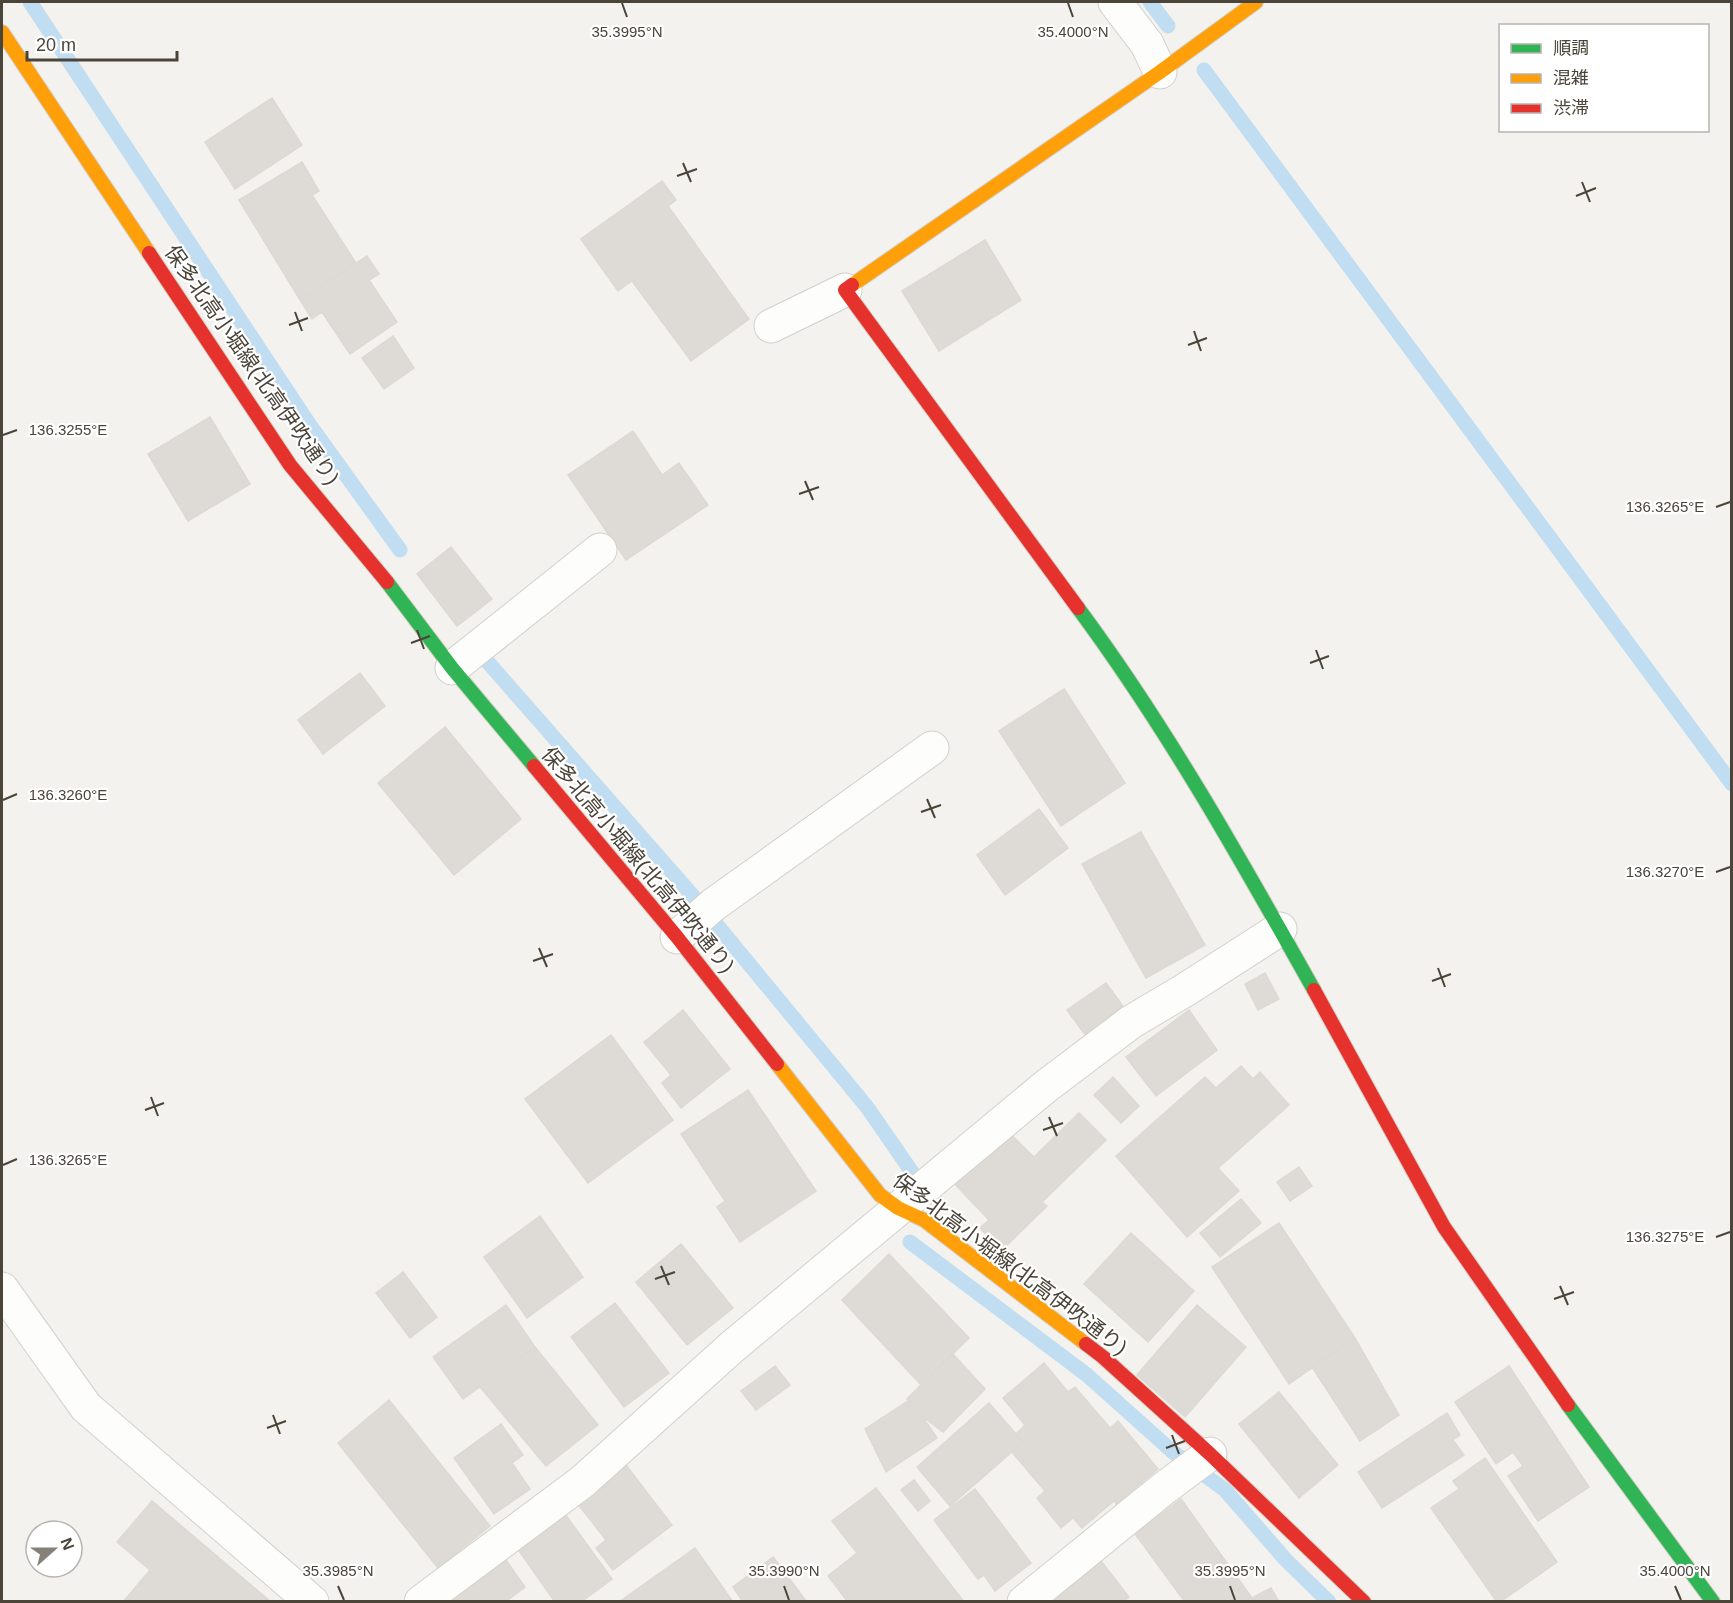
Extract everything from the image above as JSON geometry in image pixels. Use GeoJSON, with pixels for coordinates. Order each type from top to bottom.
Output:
{"type":"FeatureCollection","features":[{"type":"Feature","properties":{"kind":"street"},"geometry":{"type":"LineString","coordinates":[[1115,2],[1147,44],[1160,72]]}},
{"type":"Feature","properties":{"kind":"street"},"geometry":{"type":"LineString","coordinates":[[771,326],[846,290],[1160,72],[1256,2]]}},
{"type":"Feature","properties":{"kind":"street","name":"保多北高小堀線(北高伊吹通り)"},"geometry":{"type":"LineString","coordinates":[[2,32],[290,465],[394,591],[452,668],[696,921],[880,1194],[898,1208],[924,1220],[1103,1357],[1204,1459],[1364,1602]]}},
{"type":"Feature","properties":{"kind":"street"},"geometry":{"type":"LineString","coordinates":[[846,290],[1105,644],[1227,835],[1444,1227],[1585,1430],[1713,1602]]}},
{"type":"Feature","properties":{"kind":"street"},"geometry":{"type":"LineString","coordinates":[[452,668],[600,550]]}},
{"type":"Feature","properties":{"kind":"street"},"geometry":{"type":"LineString","coordinates":[[696,921],[932,748]]}},
{"type":"Feature","properties":{"kind":"street"},"geometry":{"type":"LineString","coordinates":[[421,1602],[582,1482],[732,1347],[1045,1086],[1131,1022],[1280,929]]}},
{"type":"Feature","properties":{"kind":"street"},"geometry":{"type":"LineString","coordinates":[[2,1289],[86,1407],[312,1602]]}},
{"type":"Feature","properties":{"kind":"street"},"geometry":{"type":"LineString","coordinates":[[1024,1602],[1163,1489],[1204,1459]]}},
{"type":"Feature","properties":{"kind":"building"},"geometry":{"type":"Polygon","coordinates":[[[272,98],[302,145],[235,189],[205,142],[272,98]]]}},
{"type":"Feature","properties":{"kind":"building"},"geometry":{"type":"Polygon","coordinates":[[[302,162],[319,191],[312,195],[356,263],[300,300],[239,200],[302,162]]]}},
{"type":"Feature","properties":{"kind":"building"},"geometry":{"type":"Polygon","coordinates":[[[662,181],[676,200],[668,206],[749,319],[691,361],[632,281],[618,291],[581,239],[662,181]]]}},
{"type":"Feature","properties":{"kind":"building"},"geometry":{"type":"Polygon","coordinates":[[[985,240],[1021,300],[939,351],[902,291],[985,240]]]}},
{"type":"Feature","properties":{"kind":"building"},"geometry":{"type":"Polygon","coordinates":[[[367,256],[379,274],[369,280],[397,322],[350,354],[322,312],[312,319],[300,300],[367,256]]]}},
{"type":"Feature","properties":{"kind":"building"},"geometry":{"type":"Polygon","coordinates":[[[393,336],[414,368],[384,389],[362,358],[393,336]]]}},
{"type":"Feature","properties":{"kind":"building"},"geometry":{"type":"Polygon","coordinates":[[[210,417],[250,484],[188,521],[148,454],[210,417]]]}},
{"type":"Feature","properties":{"kind":"building"},"geometry":{"type":"Polygon","coordinates":[[[633,431],[662,475],[679,463],[708,505],[626,560],[568,475],[633,431]]]}},
{"type":"Feature","properties":{"kind":"building"},"geometry":{"type":"Polygon","coordinates":[[[451,547],[492,599],[457,626],[417,574],[451,547]]]}},
{"type":"Feature","properties":{"kind":"building"},"geometry":{"type":"Polygon","coordinates":[[[360,673],[385,706],[323,754],[298,720],[360,673]]]}},
{"type":"Feature","properties":{"kind":"building"},"geometry":{"type":"Polygon","coordinates":[[[1064,689],[1125,783],[1061,826],[999,731],[1064,689]]]}},
{"type":"Feature","properties":{"kind":"building"},"geometry":{"type":"Polygon","coordinates":[[[445,727],[521,819],[454,875],[378,783],[445,727]]]}},
{"type":"Feature","properties":{"kind":"building"},"geometry":{"type":"Polygon","coordinates":[[[1039,809],[1068,848],[1005,895],[977,855],[1039,809]]]}},
{"type":"Feature","properties":{"kind":"building"},"geometry":{"type":"Polygon","coordinates":[[[1141,832],[1205,945],[1146,978],[1082,864],[1141,832]]]}},
{"type":"Feature","properties":{"kind":"building"},"geometry":{"type":"Polygon","coordinates":[[[1265,973],[1279,999],[1258,1010],[1245,984],[1265,973]]]}},
{"type":"Feature","properties":{"kind":"building"},"geometry":{"type":"Polygon","coordinates":[[[1106,983],[1125,1009],[1086,1036],[1067,1010],[1106,983]]]}},
{"type":"Feature","properties":{"kind":"building"},"geometry":{"type":"Polygon","coordinates":[[[683,1010],[730,1069],[681,1108],[662,1083],[671,1075],[644,1042],[683,1010]]]}},
{"type":"Feature","properties":{"kind":"building"},"geometry":{"type":"Polygon","coordinates":[[[1189,1010],[1217,1050],[1156,1096],[1126,1057],[1189,1010]]]}},
{"type":"Feature","properties":{"kind":"building"},"geometry":{"type":"Polygon","coordinates":[[[611,1035],[673,1120],[588,1183],[525,1099],[611,1035]]]}},
{"type":"Feature","properties":{"kind":"building"},"geometry":{"type":"Polygon","coordinates":[[[1241,1066],[1253,1079],[1260,1072],[1289,1105],[1218,1168],[1239,1191],[1187,1237],[1116,1156],[1205,1077],[1216,1088],[1241,1066]]]}},
{"type":"Feature","properties":{"kind":"building"},"geometry":{"type":"Polygon","coordinates":[[[1113,1077],[1139,1106],[1121,1123],[1094,1095],[1113,1077]]]}},
{"type":"Feature","properties":{"kind":"building"},"geometry":{"type":"Polygon","coordinates":[[[748,1090],[816,1191],[740,1242],[717,1207],[725,1201],[681,1134],[748,1090]]]}},
{"type":"Feature","properties":{"kind":"building"},"geometry":{"type":"Polygon","coordinates":[[[1079,1113],[1106,1140],[1042,1202],[1047,1206],[1002,1250],[980,1228],[989,1220],[951,1180],[1006,1130],[1034,1157],[1079,1113]]]}},
{"type":"Feature","properties":{"kind":"building"},"geometry":{"type":"Polygon","coordinates":[[[1299,1167],[1312,1186],[1290,1201],[1277,1182],[1299,1167]]]}},
{"type":"Feature","properties":{"kind":"building"},"geometry":{"type":"Polygon","coordinates":[[[1241,1199],[1261,1223],[1220,1257],[1200,1233],[1241,1199]]]}},
{"type":"Feature","properties":{"kind":"building"},"geometry":{"type":"Polygon","coordinates":[[[540,1216],[583,1277],[527,1318],[484,1257],[540,1216]]]}},
{"type":"Feature","properties":{"kind":"building"},"geometry":{"type":"Polygon","coordinates":[[[1279,1223],[1355,1338],[1289,1384],[1212,1267],[1279,1223]]]}},
{"type":"Feature","properties":{"kind":"building"},"geometry":{"type":"Polygon","coordinates":[[[1131,1233],[1194,1291],[1148,1342],[1084,1284],[1131,1233]]]}},
{"type":"Feature","properties":{"kind":"building"},"geometry":{"type":"Polygon","coordinates":[[[681,1244],[733,1308],[687,1345],[636,1282],[681,1244]]]}},
{"type":"Feature","properties":{"kind":"building"},"geometry":{"type":"Polygon","coordinates":[[[889,1254],[969,1338],[921,1385],[842,1300],[889,1254]]]}},
{"type":"Feature","properties":{"kind":"building"},"geometry":{"type":"Polygon","coordinates":[[[403,1272],[437,1317],[410,1338],[376,1293],[403,1272]]]}},
{"type":"Feature","properties":{"kind":"building"},"geometry":{"type":"Polygon","coordinates":[[[615,1303],[669,1373],[624,1407],[571,1337],[615,1303]]]}},
{"type":"Feature","properties":{"kind":"building"},"geometry":{"type":"Polygon","coordinates":[[[506,1305],[535,1347],[463,1399],[433,1357],[506,1305]]]}},
{"type":"Feature","properties":{"kind":"building"},"geometry":{"type":"Polygon","coordinates":[[[1197,1305],[1246,1347],[1185,1417],[1137,1375],[1197,1305]]]}},
{"type":"Feature","properties":{"kind":"building"},"geometry":{"type":"Polygon","coordinates":[[[1355,1338],[1399,1415],[1360,1441],[1312,1367],[1355,1338]]]}},
{"type":"Feature","properties":{"kind":"building"},"geometry":{"type":"Polygon","coordinates":[[[535,1347],[598,1425],[546,1466],[480,1387],[535,1347]]]}},
{"type":"Feature","properties":{"kind":"building"},"geometry":{"type":"Polygon","coordinates":[[[952,1353],[985,1389],[943,1432],[922,1416],[907,1399],[952,1353]]]}},
{"type":"Feature","properties":{"kind":"building"},"geometry":{"type":"Polygon","coordinates":[[[1044,1363],[1068,1392],[1075,1387],[1110,1428],[1118,1421],[1158,1469],[1116,1504],[1115,1500],[1082,1528],[1073,1518],[1061,1528],[1037,1498],[1045,1491],[1012,1452],[1023,1442],[1015,1435],[1025,1425],[1003,1398],[1044,1363]]]}},
{"type":"Feature","properties":{"kind":"building"},"geometry":{"type":"Polygon","coordinates":[[[775,1366],[790,1385],[756,1410],[741,1391],[775,1366]]]}},
{"type":"Feature","properties":{"kind":"building"},"geometry":{"type":"Polygon","coordinates":[[[1509,1366],[1589,1487],[1538,1521],[1508,1476],[1523,1466],[1513,1452],[1496,1464],[1455,1402],[1509,1366]]]}},
{"type":"Feature","properties":{"kind":"building"},"geometry":{"type":"Polygon","coordinates":[[[1279,1392],[1338,1465],[1299,1498],[1239,1424],[1279,1392]]]}},
{"type":"Feature","properties":{"kind":"building"},"geometry":{"type":"Polygon","coordinates":[[[389,1400],[490,1526],[438,1568],[338,1443],[389,1400]]]}},
{"type":"Feature","properties":{"kind":"building"},"geometry":{"type":"Polygon","coordinates":[[[908,1401],[937,1438],[886,1472],[865,1429],[908,1401]]]}},
{"type":"Feature","properties":{"kind":"building"},"geometry":{"type":"Polygon","coordinates":[[[989,1403],[1023,1442],[950,1506],[917,1467],[989,1403]]]}},
{"type":"Feature","properties":{"kind":"building"},"geometry":{"type":"Polygon","coordinates":[[[1447,1413],[1460,1435],[1453,1440],[1464,1455],[1382,1508],[1358,1472],[1447,1413]]]}},
{"type":"Feature","properties":{"kind":"building"},"geometry":{"type":"Polygon","coordinates":[[[501,1424],[523,1455],[512,1463],[530,1489],[494,1514],[454,1458],[501,1424]]]}},
{"type":"Feature","properties":{"kind":"building"},"geometry":{"type":"Polygon","coordinates":[[[1485,1458],[1557,1562],[1500,1602],[1497,1602],[1431,1508],[1459,1489],[1453,1481],[1485,1458]]]}},
{"type":"Feature","properties":{"kind":"building"},"geometry":{"type":"Polygon","coordinates":[[[626,1465],[672,1525],[613,1570],[596,1548],[606,1540],[577,1503],[626,1465]]]}},
{"type":"Feature","properties":{"kind":"building"},"geometry":{"type":"Polygon","coordinates":[[[914,1480],[930,1501],[918,1511],[901,1490],[914,1480]]]}},
{"type":"Feature","properties":{"kind":"building"},"geometry":{"type":"Polygon","coordinates":[[[876,1488],[964,1602],[848,1602],[828,1576],[857,1553],[832,1521],[876,1488]]]}},
{"type":"Feature","properties":{"kind":"building"},"geometry":{"type":"Polygon","coordinates":[[[975,1489],[1031,1563],[995,1591],[984,1575],[978,1579],[934,1520],[975,1489]]]}},
{"type":"Feature","properties":{"kind":"building"},"geometry":{"type":"Polygon","coordinates":[[[1181,1499],[1252,1598],[1271,1588],[1279,1602],[1185,1602],[1135,1534],[1181,1499]]]}},
{"type":"Feature","properties":{"kind":"building"},"geometry":{"type":"Polygon","coordinates":[[[152,1501],[271,1602],[123,1602],[150,1570],[117,1542],[152,1501]]]}},
{"type":"Feature","properties":{"kind":"building"},"geometry":{"type":"Polygon","coordinates":[[[565,1514],[612,1579],[581,1602],[555,1602],[517,1548],[565,1514]]]}},
{"type":"Feature","properties":{"kind":"building"},"geometry":{"type":"Polygon","coordinates":[[[695,1548],[733,1602],[619,1602],[695,1548]]]}},
{"type":"Feature","properties":{"kind":"building"},"geometry":{"type":"Polygon","coordinates":[[[1097,1556],[1129,1597],[1122,1602],[1050,1602],[1097,1556]]]}},
{"type":"Feature","properties":{"kind":"building"},"geometry":{"type":"Polygon","coordinates":[[[504,1557],[525,1587],[505,1602],[441,1602],[504,1557]]]}},
{"type":"Feature","properties":{"kind":"building"},"geometry":{"type":"Polygon","coordinates":[[[773,1557],[807,1602],[743,1602],[733,1587],[773,1557]]]}},
{"type":"Feature","properties":{"kind":"waterway"},"geometry":{"type":"LineString","coordinates":[[30,2],[309,424],[400,550]]}},
{"type":"Feature","properties":{"kind":"waterway"},"geometry":{"type":"LineString","coordinates":[[1150,2],[1168,26]]}},
{"type":"Feature","properties":{"kind":"waterway"},"geometry":{"type":"LineString","coordinates":[[1204,70],[1732,784]]}},
{"type":"Feature","properties":{"kind":"waterway"},"geometry":{"type":"LineString","coordinates":[[486,660],[693,896],[867,1107],[914,1175]]}},
{"type":"Feature","properties":{"kind":"waterway"},"geometry":{"type":"LineString","coordinates":[[910,1242],[1087,1375],[1173,1452],[1225,1490],[1285,1559],[1329,1602]]}},
{"type":"Feature","properties":{"kind":"traffic: fast"},"geometry":{"type":"LineString","coordinates":[[387,582],[452,668],[534,766]]}},
{"type":"Feature","properties":{"kind":"traffic: fast"},"geometry":{"type":"LineString","coordinates":[[1078,608],[1173,747],[1314,990]]}},
{"type":"Feature","properties":{"kind":"traffic: fast"},"geometry":{"type":"LineString","coordinates":[[1568,1405],[1713,1602]]}},
{"type":"Feature","properties":{"kind":"traffic: slow"},"geometry":{"type":"LineString","coordinates":[[852,285],[1160,72],[1256,2]]}},
{"type":"Feature","properties":{"kind":"traffic: slow"},"geometry":{"type":"LineString","coordinates":[[2,32],[149,253]]}},
{"type":"Feature","properties":{"kind":"traffic: slow"},"geometry":{"type":"LineString","coordinates":[[777,1064],[880,1195],[898,1208],[924,1220],[1086,1344]]}},
{"type":"Feature","properties":{"kind":"traffic: jam"},"geometry":{"type":"LineString","coordinates":[[149,253],[290,465],[387,582]]}},
{"type":"Feature","properties":{"kind":"traffic: jam"},"geometry":{"type":"LineString","coordinates":[[852,285],[845,290],[1078,608]]}},
{"type":"Feature","properties":{"kind":"traffic: jam"},"geometry":{"type":"LineString","coordinates":[[534,766],[677,937],[777,1064]]}},
{"type":"Feature","properties":{"kind":"traffic: jam"},"geometry":{"type":"LineString","coordinates":[[1314,990],[1444,1227],[1568,1405]]}},
{"type":"Feature","properties":{"kind":"traffic: jam"},"geometry":{"type":"LineString","coordinates":[[1086,1344],[1210,1454],[1364,1602]]}}]}
